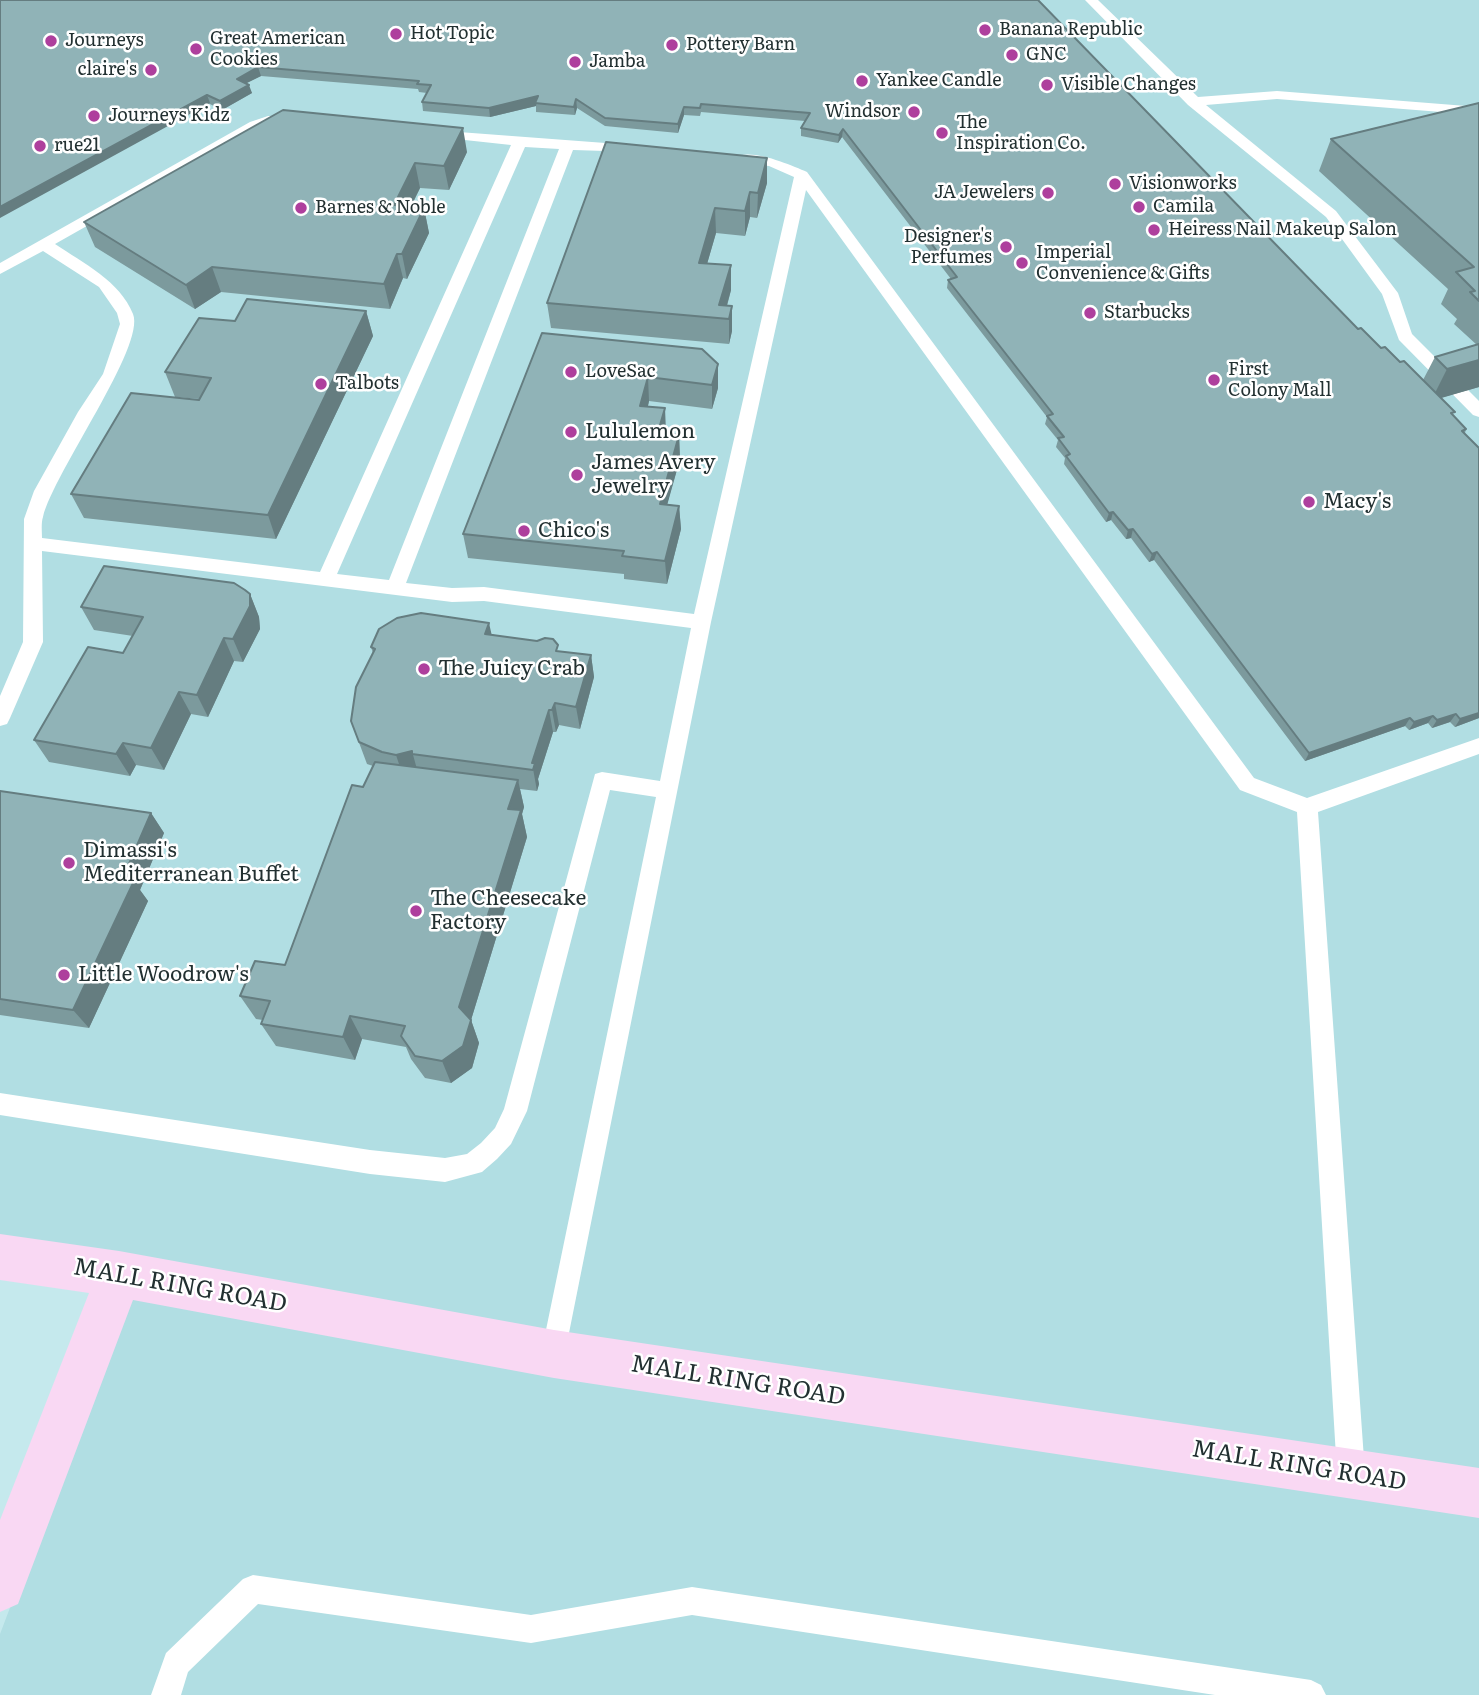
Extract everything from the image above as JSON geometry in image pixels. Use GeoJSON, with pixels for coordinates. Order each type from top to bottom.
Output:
{"type":"FeatureCollection","features":[{"type":"Feature","properties":{"kind":"street","name":"MALL RING ROAD"},"geometry":{"type":"LineString","coordinates":[[0,1257],[119,1273],[554,1354],[1479,1493]]}},
{"type":"Feature","properties":{"kind":"street"},"geometry":{"type":"LineString","coordinates":[[0,1586],[119,1273]]}},
{"type":"Feature","properties":{"kind":"lane"},"geometry":{"type":"LineString","coordinates":[[1091,0],[1193,102],[1331,214],[1390,293],[1405,336],[1479,411]]}},
{"type":"Feature","properties":{"kind":"lane"},"geometry":{"type":"LineString","coordinates":[[1193,102],[1277,95],[1479,111]]}},
{"type":"Feature","properties":{"kind":"lane"},"geometry":{"type":"LineString","coordinates":[[0,269],[255,125],[268,120],[306,121]]}},
{"type":"Feature","properties":{"kind":"lane"},"geometry":{"type":"LineString","coordinates":[[416,131],[520,142],[642,150]]}},
{"type":"Feature","properties":{"kind":"lane"},"geometry":{"type":"LineString","coordinates":[[326,579],[520,142]]}},
{"type":"Feature","properties":{"kind":"lane"},"geometry":{"type":"LineString","coordinates":[[395,588],[568,144]]}},
{"type":"Feature","properties":{"kind":"lane"},"geometry":{"type":"LineString","coordinates":[[720,157],[772,162],[802,175],[1247,784],[1307,807],[1479,746]]}},
{"type":"Feature","properties":{"kind":"lane"},"geometry":{"type":"LineString","coordinates":[[554,1354],[702,622],[802,175]]}},
{"type":"Feature","properties":{"kind":"lane"},"geometry":{"type":"LineString","coordinates":[[0,719],[33,642],[33,519],[43,491],[86,412],[111,374],[128,324],[125,313],[104,284],[45,245]]}},
{"type":"Feature","properties":{"kind":"lane"},"geometry":{"type":"LineString","coordinates":[[31,544],[395,588],[452,594],[484,594],[702,622]]}},
{"type":"Feature","properties":{"kind":"lane"},"geometry":{"type":"LineString","coordinates":[[0,1104],[370,1162],[445,1170],[473,1164],[503,1136],[515,1111],[602,780],[669,791]]}},
{"type":"Feature","properties":{"kind":"lane"},"geometry":{"type":"LineString","coordinates":[[1307,807],[1351,1474]]}},
{"type":"Feature","properties":{"kind":"lane"},"geometry":{"type":"LineString","coordinates":[[166,1695],[176,1663],[253,1589],[531,1629],[692,1601],[1311,1695]]}},
{"type":"Feature","properties":{"kind":"shaded area"},"geometry":{"type":"Polygon","coordinates":[[[0,0],[1479,0],[1479,1695],[0,1695],[0,1634],[131,1289],[0,1277],[0,0]]]}},
{"type":"Feature","properties":{"kind":"building","name":"First Colony Mall"},"geometry":{"type":"Polygon","coordinates":[[[0,0],[1038,0],[1358,329],[1361,328],[1400,362],[1404,361],[1455,412],[1451,413],[1466,429],[1462,431],[1479,448],[1479,713],[1460,719],[1456,714],[1437,720],[1433,716],[1414,722],[1410,718],[1309,753],[1157,552],[1152,554],[1133,529],[1128,530],[1113,512],[1109,513],[1066,456],[1070,454],[1058,438],[1064,437],[1047,416],[1053,414],[948,280],[957,277],[843,129],[839,135],[801,128],[810,113],[701,104],[700,108],[684,107],[678,124],[605,118],[576,99],[574,107],[535,103],[538,96],[489,108],[422,102],[431,85],[417,84],[419,81],[258,67],[237,79],[249,85],[220,101],[207,95],[0,207],[0,0]]]}},
{"type":"Feature","properties":{"kind":"building"},"geometry":{"type":"Polygon","coordinates":[[[1479,103],[1479,301],[1470,292],[1475,291],[1456,272],[1474,267],[1331,139],[1479,103]]]}},
{"type":"Feature","properties":{"kind":"building"},"geometry":{"type":"Polygon","coordinates":[[[283,110],[463,128],[444,166],[415,163],[394,205],[424,208],[402,254],[397,254],[384,284],[212,267],[186,285],[84,222],[283,110]]]}},
{"type":"Feature","properties":{"kind":"building"},"geometry":{"type":"Polygon","coordinates":[[[606,142],[767,158],[758,193],[750,192],[745,211],[715,208],[699,263],[731,265],[719,305],[732,306],[729,319],[547,303],[606,142]]]}},
{"type":"Feature","properties":{"kind":"building"},"geometry":{"type":"Polygon","coordinates":[[[247,299],[366,311],[268,515],[71,494],[131,393],[199,400],[211,378],[165,372],[199,318],[235,321],[247,299]]]}},
{"type":"Feature","properties":{"kind":"building"},"geometry":{"type":"Polygon","coordinates":[[[542,333],[702,349],[718,364],[712,385],[648,377],[640,406],[665,408],[658,432],[679,435],[660,504],[679,506],[665,561],[622,556],[624,551],[463,534],[542,333]]]}},
{"type":"Feature","properties":{"kind":"building"},"geometry":{"type":"Polygon","coordinates":[[[1479,344],[1479,360],[1447,369],[1435,357],[1479,344]]]}},
{"type":"Feature","properties":{"kind":"building"},"geometry":{"type":"Polygon","coordinates":[[[104,566],[234,583],[250,594],[250,606],[233,639],[224,638],[197,695],[179,692],[151,748],[123,743],[116,754],[34,740],[88,647],[123,653],[143,617],[81,607],[104,566]]]}},
{"type":"Feature","properties":{"kind":"building"},"geometry":{"type":"Polygon","coordinates":[[[421,613],[489,623],[485,634],[537,641],[553,639],[558,645],[556,651],[591,655],[576,707],[555,703],[552,710],[549,710],[532,763],[535,763],[533,770],[412,754],[412,751],[396,755],[359,742],[351,721],[356,687],[375,649],[371,647],[379,629],[397,618],[421,613]]]}},
{"type":"Feature","properties":{"kind":"building","name":"The Cheesecake Factory"},"geometry":{"type":"Polygon","coordinates":[[[375,762],[518,780],[508,809],[521,810],[459,1007],[471,1020],[463,1046],[442,1061],[415,1056],[401,1036],[405,1026],[350,1016],[343,1037],[261,1024],[270,1001],[240,996],[255,961],[285,965],[352,785],[363,787],[375,762]]]}},
{"type":"Feature","properties":{"kind":"building"},"geometry":{"type":"Polygon","coordinates":[[[0,791],[151,813],[122,880],[134,881],[73,1010],[0,999],[0,791]]]}},
{"type":"Feature","properties":{"kind":"place","name":"Banana Republic"},"geometry":{"type":"Point","coordinates":[985,30]}},
{"type":"Feature","properties":{"kind":"place","name":"Hot Topic"},"geometry":{"type":"Point","coordinates":[396,34]}},
{"type":"Feature","properties":{"kind":"place","name":"Journeys"},"geometry":{"type":"Point","coordinates":[51,41]}},
{"type":"Feature","properties":{"kind":"place","name":"Pottery Barn"},"geometry":{"type":"Point","coordinates":[672,45]}},
{"type":"Feature","properties":{"kind":"place","name":"Great American Cookies"},"geometry":{"type":"Point","coordinates":[196,49]}},
{"type":"Feature","properties":{"kind":"place","name":"GNC"},"geometry":{"type":"Point","coordinates":[1012,55]}},
{"type":"Feature","properties":{"kind":"place","name":"Jamba"},"geometry":{"type":"Point","coordinates":[575,62]}},
{"type":"Feature","properties":{"kind":"place","name":"claire's"},"geometry":{"type":"Point","coordinates":[151,70]}},
{"type":"Feature","properties":{"kind":"place","name":"Yankee Candle"},"geometry":{"type":"Point","coordinates":[862,81]}},
{"type":"Feature","properties":{"kind":"place","name":"Visible Changes"},"geometry":{"type":"Point","coordinates":[1047,85]}},
{"type":"Feature","properties":{"kind":"place","name":"Windsor"},"geometry":{"type":"Point","coordinates":[914,112]}},
{"type":"Feature","properties":{"kind":"place","name":"Journeys Kidz"},"geometry":{"type":"Point","coordinates":[94,116]}},
{"type":"Feature","properties":{"kind":"place","name":"The Inspiration Co."},"geometry":{"type":"Point","coordinates":[942,133]}},
{"type":"Feature","properties":{"kind":"place","name":"rue21"},"geometry":{"type":"Point","coordinates":[40,146]}},
{"type":"Feature","properties":{"kind":"place","name":"Visionworks"},"geometry":{"type":"Point","coordinates":[1115,184]}},
{"type":"Feature","properties":{"kind":"place","name":"JA Jewelers"},"geometry":{"type":"Point","coordinates":[1048,193]}},
{"type":"Feature","properties":{"kind":"place","name":"Camila"},"geometry":{"type":"Point","coordinates":[1139,207]}},
{"type":"Feature","properties":{"kind":"place","name":"Barnes & Noble"},"geometry":{"type":"Point","coordinates":[301,208]}},
{"type":"Feature","properties":{"kind":"place","name":"Heiress Nail Makeup Salon"},"geometry":{"type":"Point","coordinates":[1154,230]}},
{"type":"Feature","properties":{"kind":"place","name":"Designer's Perfumes"},"geometry":{"type":"Point","coordinates":[1006,247]}},
{"type":"Feature","properties":{"kind":"place","name":"Imperial Convenience & Gifts"},"geometry":{"type":"Point","coordinates":[1022,263]}},
{"type":"Feature","properties":{"kind":"place","name":"Starbucks"},"geometry":{"type":"Point","coordinates":[1090,313]}},
{"type":"Feature","properties":{"kind":"place","name":"LoveSac"},"geometry":{"type":"Point","coordinates":[571,372]}},
{"type":"Feature","properties":{"kind":"place","name":"First Colony Mall"},"geometry":{"type":"Point","coordinates":[1214,380]}},
{"type":"Feature","properties":{"kind":"place","name":"Talbots"},"geometry":{"type":"Point","coordinates":[321,384]}},
{"type":"Feature","properties":{"kind":"place","name":"Lululemon"},"geometry":{"type":"Point","coordinates":[571,432]}},
{"type":"Feature","properties":{"kind":"place","name":"James Avery Jewelry"},"geometry":{"type":"Point","coordinates":[577,475]}},
{"type":"Feature","properties":{"kind":"place","name":"Macy's"},"geometry":{"type":"Point","coordinates":[1309,502]}},
{"type":"Feature","properties":{"kind":"place","name":"Chico's"},"geometry":{"type":"Point","coordinates":[524,531]}},
{"type":"Feature","properties":{"kind":"place","name":"The Juicy Crab"},"geometry":{"type":"Point","coordinates":[424,669]}},
{"type":"Feature","properties":{"kind":"place","name":"Dimassi's Mediterranean Buffet"},"geometry":{"type":"Point","coordinates":[69,863]}},
{"type":"Feature","properties":{"kind":"place","name":"The Cheesecake Factory"},"geometry":{"type":"Point","coordinates":[416,911]}},
{"type":"Feature","properties":{"kind":"place","name":"Little Woodrow's"},"geometry":{"type":"Point","coordinates":[64,975]}}]}
